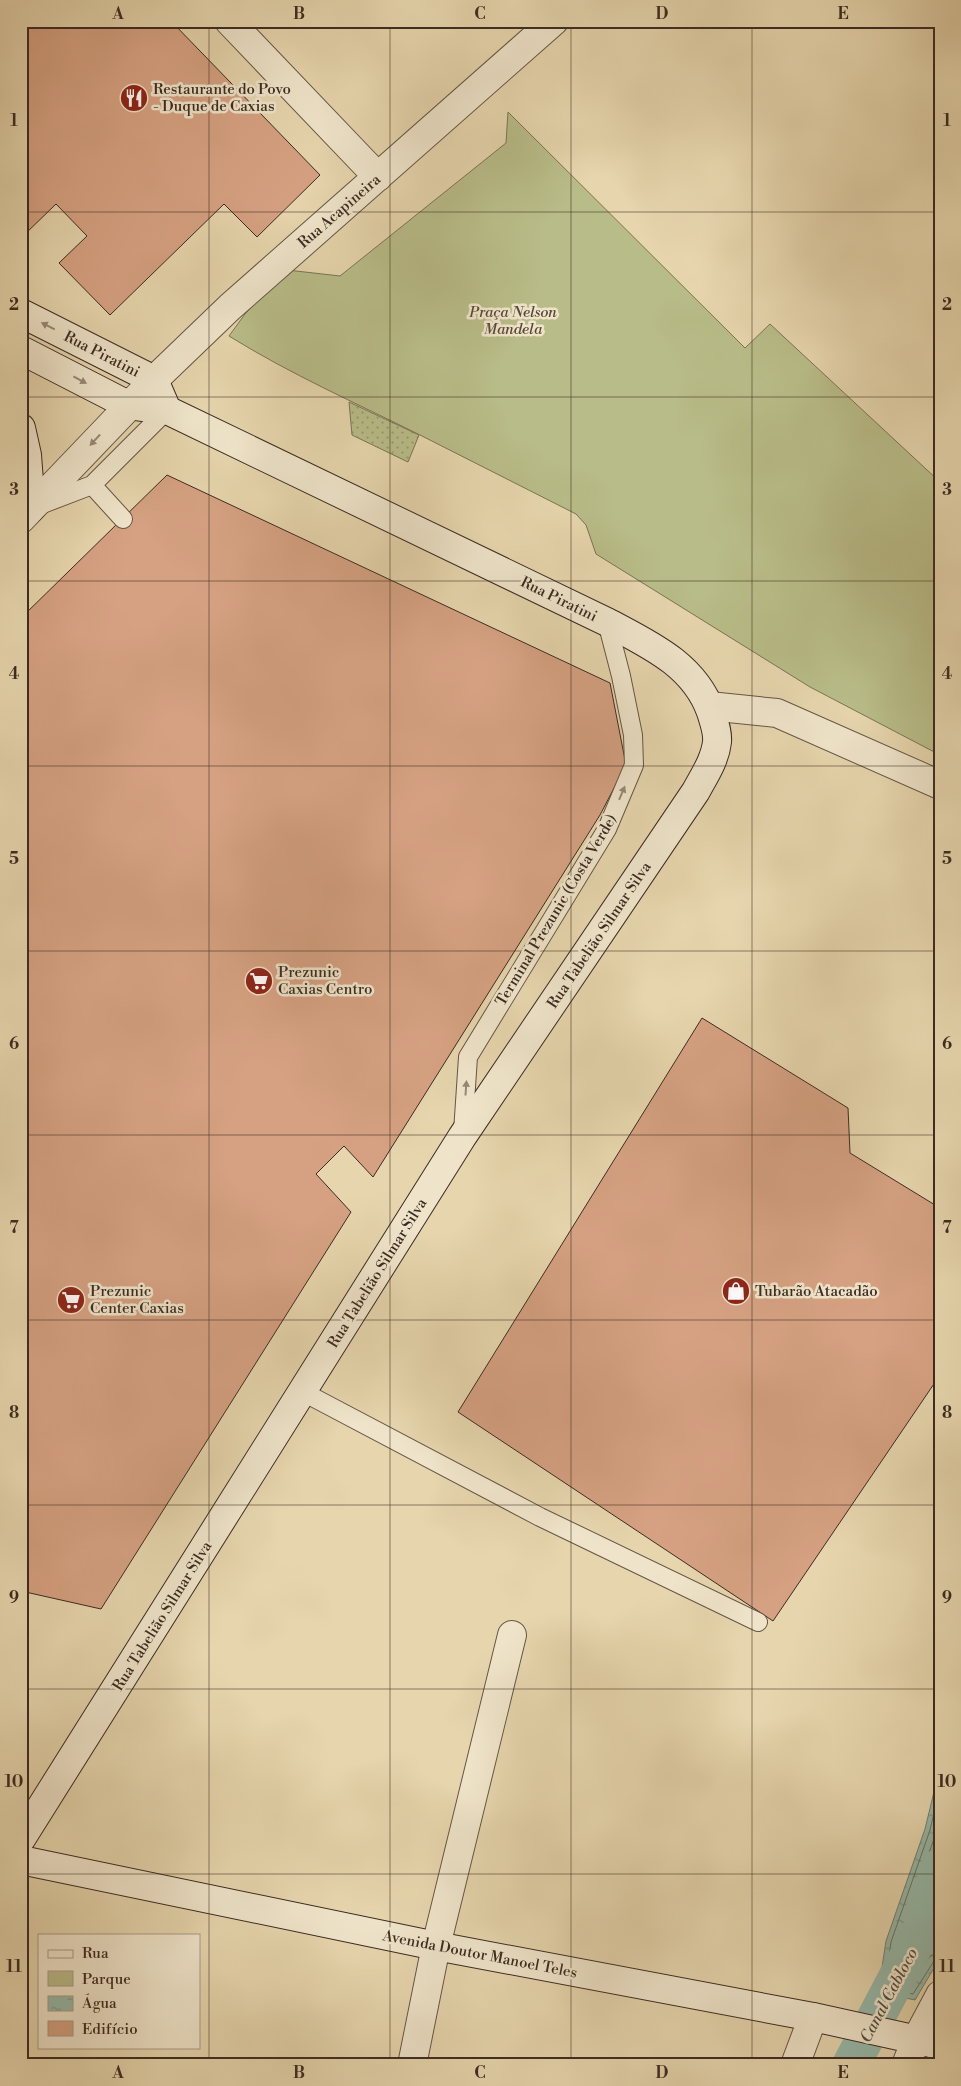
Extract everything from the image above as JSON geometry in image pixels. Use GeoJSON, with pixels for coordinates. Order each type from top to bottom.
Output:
{"type":"FeatureCollection","features":[{"type":"Feature","properties":{"kind":"main road"},"geometry":{"type":"LineString","coordinates":[[229,21],[378,177]]}},
{"type":"Feature","properties":{"kind":"main road","name":"Rua Acapineira"},"geometry":{"type":"LineString","coordinates":[[26,513],[128,405],[230,307],[554,21]]}},
{"type":"Feature","properties":{"kind":"main road","name":"Rua Piratini"},"geometry":{"type":"LineString","coordinates":[[21,313],[154,380],[167,410]]}},
{"type":"Feature","properties":{"kind":"main road","name":"Rua Piratini"},"geometry":{"type":"LineString","coordinates":[[21,350],[128,405],[167,410],[607,622],[660,651],[672,660],[697,685],[708,706]]}},
{"type":"Feature","properties":{"kind":"main road"},"geometry":{"type":"LineString","coordinates":[[21,428],[27,455],[26,513]]}},
{"type":"Feature","properties":{"kind":"main road"},"geometry":{"type":"LineString","coordinates":[[708,706],[777,713],[940,785]]}},
{"type":"Feature","properties":{"kind":"main road","name":"Rua Tabelião Silmar Silva"},"geometry":{"type":"LineString","coordinates":[[21,1839],[462,1137],[703,779],[717,742],[717,733],[708,706]]}},
{"type":"Feature","properties":{"kind":"main road"},"geometry":{"type":"LineString","coordinates":[[412,2065],[436,1946],[512,1635]]}},
{"type":"Feature","properties":{"kind":"main road","name":"Avenida Doutor Manoel Teles"},"geometry":{"type":"LineString","coordinates":[[21,1860],[436,1946],[822,2020],[915,2047]]}},
{"type":"Feature","properties":{"kind":"main road"},"geometry":{"type":"LineString","coordinates":[[915,2047],[940,1995]]}},
{"type":"Feature","properties":{"kind":"main road"},"geometry":{"type":"LineString","coordinates":[[795,2065],[822,2020]]}},
{"type":"Feature","properties":{"kind":"lane"},"geometry":{"type":"LineString","coordinates":[[26,513],[92,486],[167,410]]}},
{"type":"Feature","properties":{"kind":"lane"},"geometry":{"type":"LineString","coordinates":[[92,486],[123,519]]}},
{"type":"Feature","properties":{"kind":"lane","name":"Terminal Prezunic (Costa Verde)"},"geometry":{"type":"LineString","coordinates":[[462,1137],[468,1057],[607,829],[634,765],[633,735],[621,676],[607,622]]}},
{"type":"Feature","properties":{"kind":"lane"},"geometry":{"type":"LineString","coordinates":[[303,1392],[540,1516],[758,1622]]}},
{"type":"Feature","properties":{"kind":"green space","name":"Praça Nelson Mandela"},"geometry":{"type":"Polygon","coordinates":[[[508,112],[745,348],[770,324],[940,482],[940,755],[810,687],[596,554],[586,525],[576,514],[299,376],[229,336],[245,314],[287,270],[340,276],[506,143],[508,112]]]}},
{"type":"Feature","properties":{"kind":"green space"},"geometry":{"type":"Polygon","coordinates":[[[349,402],[419,435],[408,462],[352,435],[349,402]]]}},
{"type":"Feature","properties":{"kind":"water"},"geometry":{"type":"Polygon","coordinates":[[[940,1767],[940,1958],[915,2000],[900,1997],[879,1987],[886,1941],[925,1829],[940,1767]]]}},
{"type":"Feature","properties":{"kind":"building","name":"Restaurante do Povo - Duque de Caxias"},"geometry":{"type":"Polygon","coordinates":[[[21,21],[171,21],[320,175],[257,237],[224,204],[110,315],[59,263],[87,236],[56,204],[21,238],[21,21]]]}},
{"type":"Feature","properties":{"kind":"building","name":"Prezunic Caxias Centro"},"geometry":{"type":"Polygon","coordinates":[[[167,475],[610,683],[626,765],[600,815],[373,1177],[344,1146],[316,1174],[351,1212],[101,1609],[21,1591],[21,618],[167,475]]]}},
{"type":"Feature","properties":{"kind":"building","name":"Tubarão Atacadão"},"geometry":{"type":"Polygon","coordinates":[[[702,1018],[848,1108],[850,1153],[940,1208],[940,1375],[773,1621],[458,1412],[702,1018]]]}},
{"type":"Feature","properties":{"kind":"waterway","name":"Canal Cabloco"},"geometry":{"type":"LineString","coordinates":[[851,2065],[920,1934],[940,1867]]}},
{"type":"Feature","properties":{"kind":"place","name":"Restaurante do Povo - Duque de Caxias"},"geometry":{"type":"Point","coordinates":[134,98]}},
{"type":"Feature","properties":{"kind":"place","name":"Prezunic Caxias Centro"},"geometry":{"type":"Point","coordinates":[259,981]}},
{"type":"Feature","properties":{"kind":"place","name":"Tubarão Atacadão"},"geometry":{"type":"Point","coordinates":[736,1291]}},
{"type":"Feature","properties":{"kind":"place","name":"Prezunic Center Caxias"},"geometry":{"type":"Point","coordinates":[71,1300]}}]}
